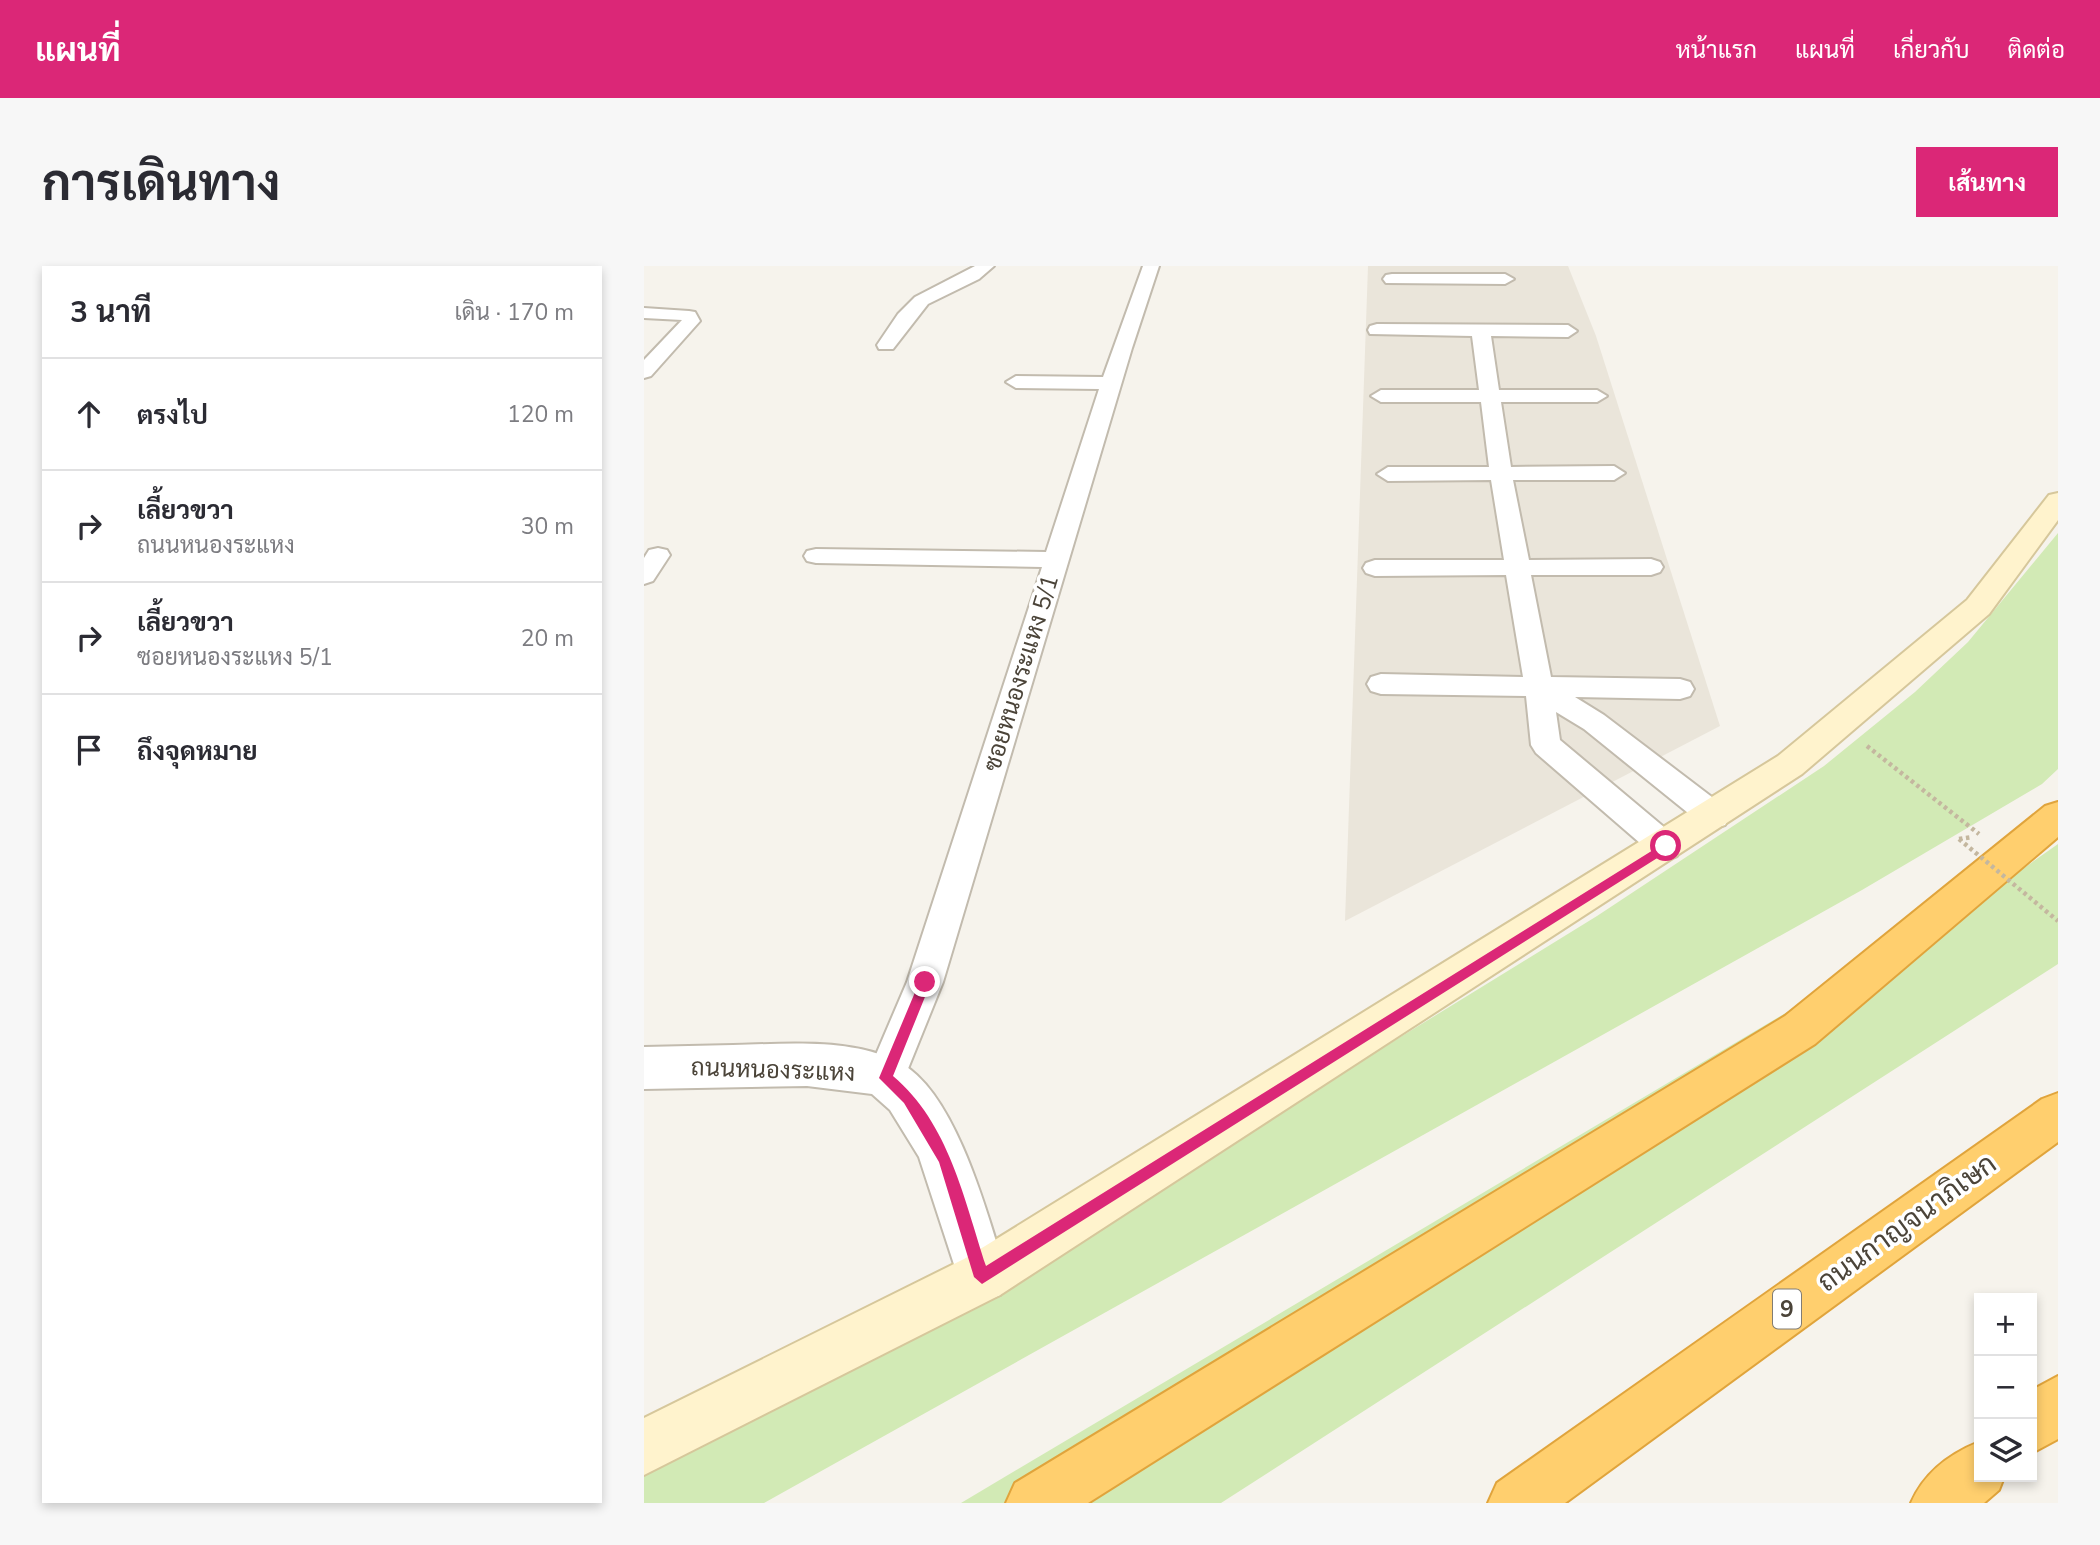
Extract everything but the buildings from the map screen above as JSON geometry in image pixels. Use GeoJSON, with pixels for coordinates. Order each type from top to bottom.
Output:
{"type":"FeatureCollection","features":[{"type":"Feature","properties":{"kind":"highway"},"geometry":{"type":"LineString","coordinates":[[1035,1503],[1800,1030],[2058,816]]}},
{"type":"Feature","properties":{"kind":"highway","name":"ถนนกาญจนาภิเษก"},"geometry":{"type":"LineString","coordinates":[[1517,1503],[2058,1115]]}},
{"type":"Feature","properties":{"kind":"highway"},"geometry":{"type":"LineString","coordinates":[[2037,1421],[2058,1403]]}},
{"type":"Feature","properties":{"kind":"highway"},"geometry":{"type":"LineString","coordinates":[[1940,1503],[1974,1474]]}},
{"type":"Feature","properties":{"kind":"main road"},"geometry":{"type":"LineString","coordinates":[[644,1447],[982,1277],[1714,816],[1790,765],[1978,607],[2058,501]]}},
{"type":"Feature","properties":{"kind":"street"},"geometry":{"type":"LineString","coordinates":[[886,345],[913,307],[928,296],[974,275],[986,266]]}},
{"type":"Feature","properties":{"kind":"street","name":"ซอยหนองระแหง 5/1"},"geometry":{"type":"LineString","coordinates":[[885,1078],[925,982],[1111,383],[1151,266]]}},
{"type":"Feature","properties":{"kind":"street"},"geometry":{"type":"LineString","coordinates":[[1392,279],[1505,279]]}},
{"type":"Feature","properties":{"kind":"street"},"geometry":{"type":"LineString","coordinates":[[644,313],[675,313],[689,316],[691,321],[644,372]]}},
{"type":"Feature","properties":{"kind":"street"},"geometry":{"type":"LineString","coordinates":[[1377,330],[1480,331],[1515,324],[1568,331]]}},
{"type":"Feature","properties":{"kind":"street"},"geometry":{"type":"LineString","coordinates":[[1480,331],[1501,474],[1520,566],[1546,745],[1666,846]]}},
{"type":"Feature","properties":{"kind":"street"},"geometry":{"type":"LineString","coordinates":[[1016,382],[1111,383]]}},
{"type":"Feature","properties":{"kind":"street"},"geometry":{"type":"LineString","coordinates":[[1381,396],[1597,396]]}},
{"type":"Feature","properties":{"kind":"street"},"geometry":{"type":"LineString","coordinates":[[1388,474],[1614,473]]}},
{"type":"Feature","properties":{"kind":"street"},"geometry":{"type":"LineString","coordinates":[[816,556],[975,556],[1057,560]]}},
{"type":"Feature","properties":{"kind":"street"},"geometry":{"type":"LineString","coordinates":[[1375,568],[1651,567]]}},
{"type":"Feature","properties":{"kind":"street"},"geometry":{"type":"LineString","coordinates":[[1381,684],[1679,689]]}},
{"type":"Feature","properties":{"kind":"street"},"geometry":{"type":"LineString","coordinates":[[1539,688],[1594,722],[1714,816]]}},
{"type":"Feature","properties":{"kind":"street","name":"ถนนหนองระแหง"},"geometry":{"type":"LineString","coordinates":[[644,1068],[846,1068],[885,1078],[909,1098],[945,1159],[982,1277]]}},
{"type":"Feature","properties":{"kind":"path"},"geometry":{"type":"LineString","coordinates":[[1839,725],[1970,825]]}},
{"type":"Feature","properties":{"kind":"path"},"geometry":{"type":"LineString","coordinates":[[1959,839],[2058,921]]}},
{"type":"Feature","properties":{"kind":"shaded area"},"geometry":{"type":"Polygon","coordinates":[[[1368,266],[1568,266],[1596,336],[1720,726],[1345,921],[1368,266]]]}},
{"type":"Feature","properties":{"kind":"green space"},"geometry":{"type":"Polygon","coordinates":[[[2058,533],[2058,769],[2042,784],[1862,890],[764,1503],[644,1503],[644,1450],[1173,1177],[1597,916],[1824,766],[1915,692],[1968,642],[2058,533]]]}},
{"type":"Feature","properties":{"kind":"green space"},"geometry":{"type":"Polygon","coordinates":[[[2058,844],[2058,964],[1221,1503],[961,1503],[1994,889],[2058,844]]]}},
{"type":"Feature","properties":{"kind":"route"},"geometry":{"type":"LineString","coordinates":[[925,982],[885,1078],[909,1098],[945,1159],[982,1277],[1666,846]]}}]}
